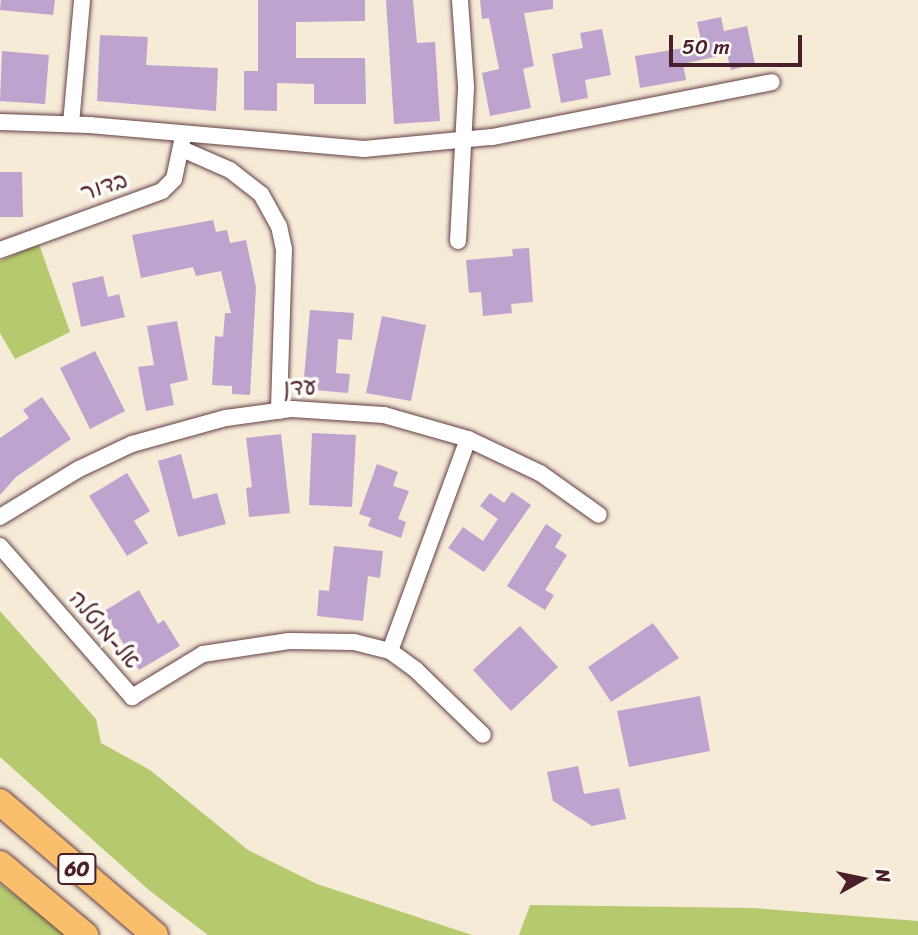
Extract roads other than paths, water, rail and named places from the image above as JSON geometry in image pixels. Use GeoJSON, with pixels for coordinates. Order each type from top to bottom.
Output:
{"type":"FeatureCollection","features":[{"type":"Feature","properties":{"kind":"highway","name":"60"},"geometry":{"type":"LineString","coordinates":[[0,802],[155,935]]}},
{"type":"Feature","properties":{"kind":"highway","name":"60"},"geometry":{"type":"LineString","coordinates":[[0,864],[85,935]]}},
{"type":"Feature","properties":{"kind":"street"},"geometry":{"type":"LineString","coordinates":[[71,124],[82,0]]}},
{"type":"Feature","properties":{"kind":"street"},"geometry":{"type":"LineString","coordinates":[[458,241],[461,140],[466,86],[460,0]]}},
{"type":"Feature","properties":{"kind":"street"},"geometry":{"type":"LineString","coordinates":[[0,122],[89,125],[182,142],[364,149],[461,140],[772,82]]}},
{"type":"Feature","properties":{"kind":"street"},"geometry":{"type":"LineString","coordinates":[[182,142],[230,170],[261,194],[279,226],[284,249],[279,411]]}},
{"type":"Feature","properties":{"kind":"street","name":"בדור"},"geometry":{"type":"LineString","coordinates":[[0,250],[162,191],[174,179],[182,142]]}},
{"type":"Feature","properties":{"kind":"street","name":"עדן"},"geometry":{"type":"LineString","coordinates":[[0,517],[79,469],[131,444],[226,418],[279,411],[384,415],[468,439],[540,473],[599,515]]}},
{"type":"Feature","properties":{"kind":"street"},"geometry":{"type":"LineString","coordinates":[[390,651],[468,439]]}},
{"type":"Feature","properties":{"kind":"street","name":"אל-מוטלה"},"geometry":{"type":"LineString","coordinates":[[0,546],[132,697],[177,666],[203,654],[241,646],[330,640],[390,651],[453,703],[483,735]]}}]}
